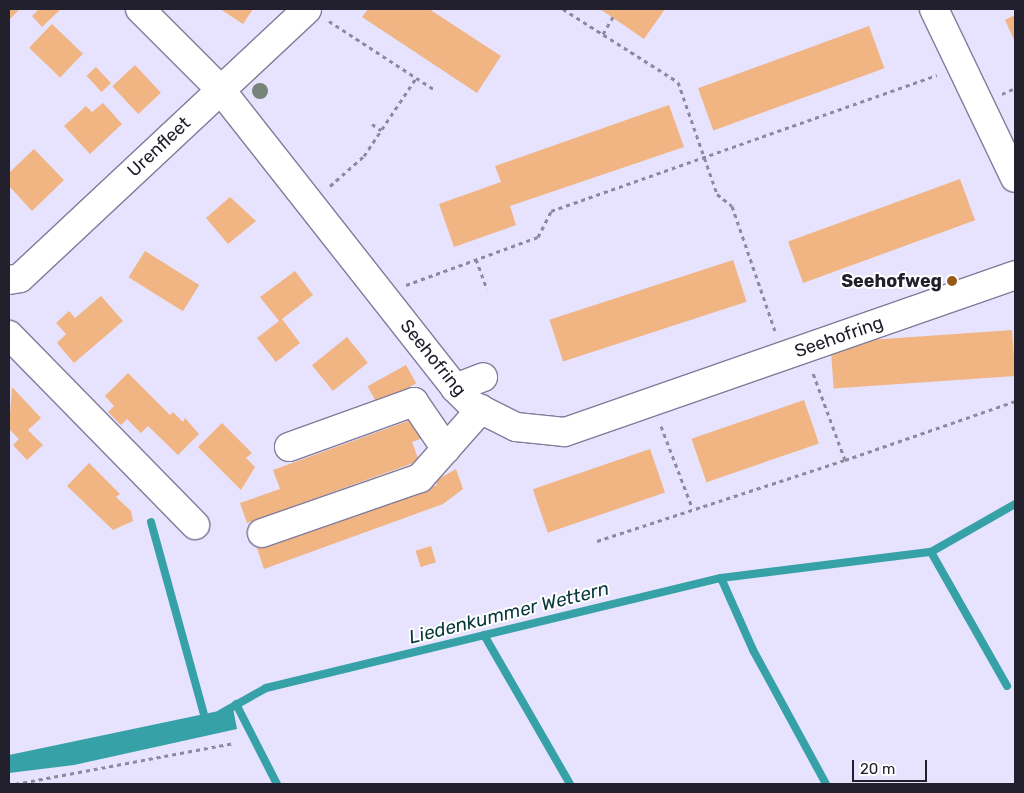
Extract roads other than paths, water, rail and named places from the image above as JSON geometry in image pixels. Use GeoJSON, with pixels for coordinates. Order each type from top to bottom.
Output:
{"type":"FeatureCollection","features":[{"type":"Feature","properties":{"kind":"street","name":"Seehofring"},"geometry":{"type":"LineString","coordinates":[[140,9],[220,89],[455,388],[481,410],[516,427],[565,432],[1015,276]]}},
{"type":"Feature","properties":{"kind":"street"},"geometry":{"type":"LineString","coordinates":[[934,9],[1015,178]]}},
{"type":"Feature","properties":{"kind":"street","name":"Urenfleet"},"geometry":{"type":"LineString","coordinates":[[9,280],[20,278],[220,89],[316,14]]}},
{"type":"Feature","properties":{"kind":"street"},"geometry":{"type":"LineString","coordinates":[[9,335],[195,525]]}},
{"type":"Feature","properties":{"kind":"street"},"geometry":{"type":"LineString","coordinates":[[455,388],[483,377]]}},
{"type":"Feature","properties":{"kind":"street"},"geometry":{"type":"LineString","coordinates":[[290,448],[414,402],[446,449]]}},
{"type":"Feature","properties":{"kind":"street"},"geometry":{"type":"LineString","coordinates":[[262,533],[420,478],[481,410]]}},
{"type":"Feature","properties":{"kind":"waterway","name":"Liedenkummer Wettern"},"geometry":{"type":"LineString","coordinates":[[220,714],[266,688],[721,578],[931,552],[1015,504]]}},
{"type":"Feature","properties":{"kind":"waterway"},"geometry":{"type":"LineString","coordinates":[[151,522],[206,721]]}},
{"type":"Feature","properties":{"kind":"waterway"},"geometry":{"type":"LineString","coordinates":[[931,552],[1007,686]]}},
{"type":"Feature","properties":{"kind":"waterway"},"geometry":{"type":"LineString","coordinates":[[721,578],[753,650],[826,784]]}},
{"type":"Feature","properties":{"kind":"waterway"},"geometry":{"type":"LineString","coordinates":[[484,635],[570,784]]}},
{"type":"Feature","properties":{"kind":"waterway"},"geometry":{"type":"LineString","coordinates":[[236,704],[277,784]]}},
{"type":"Feature","properties":{"kind":"place","name":"Seehofweg"},"geometry":{"type":"Point","coordinates":[952,281]}}]}
